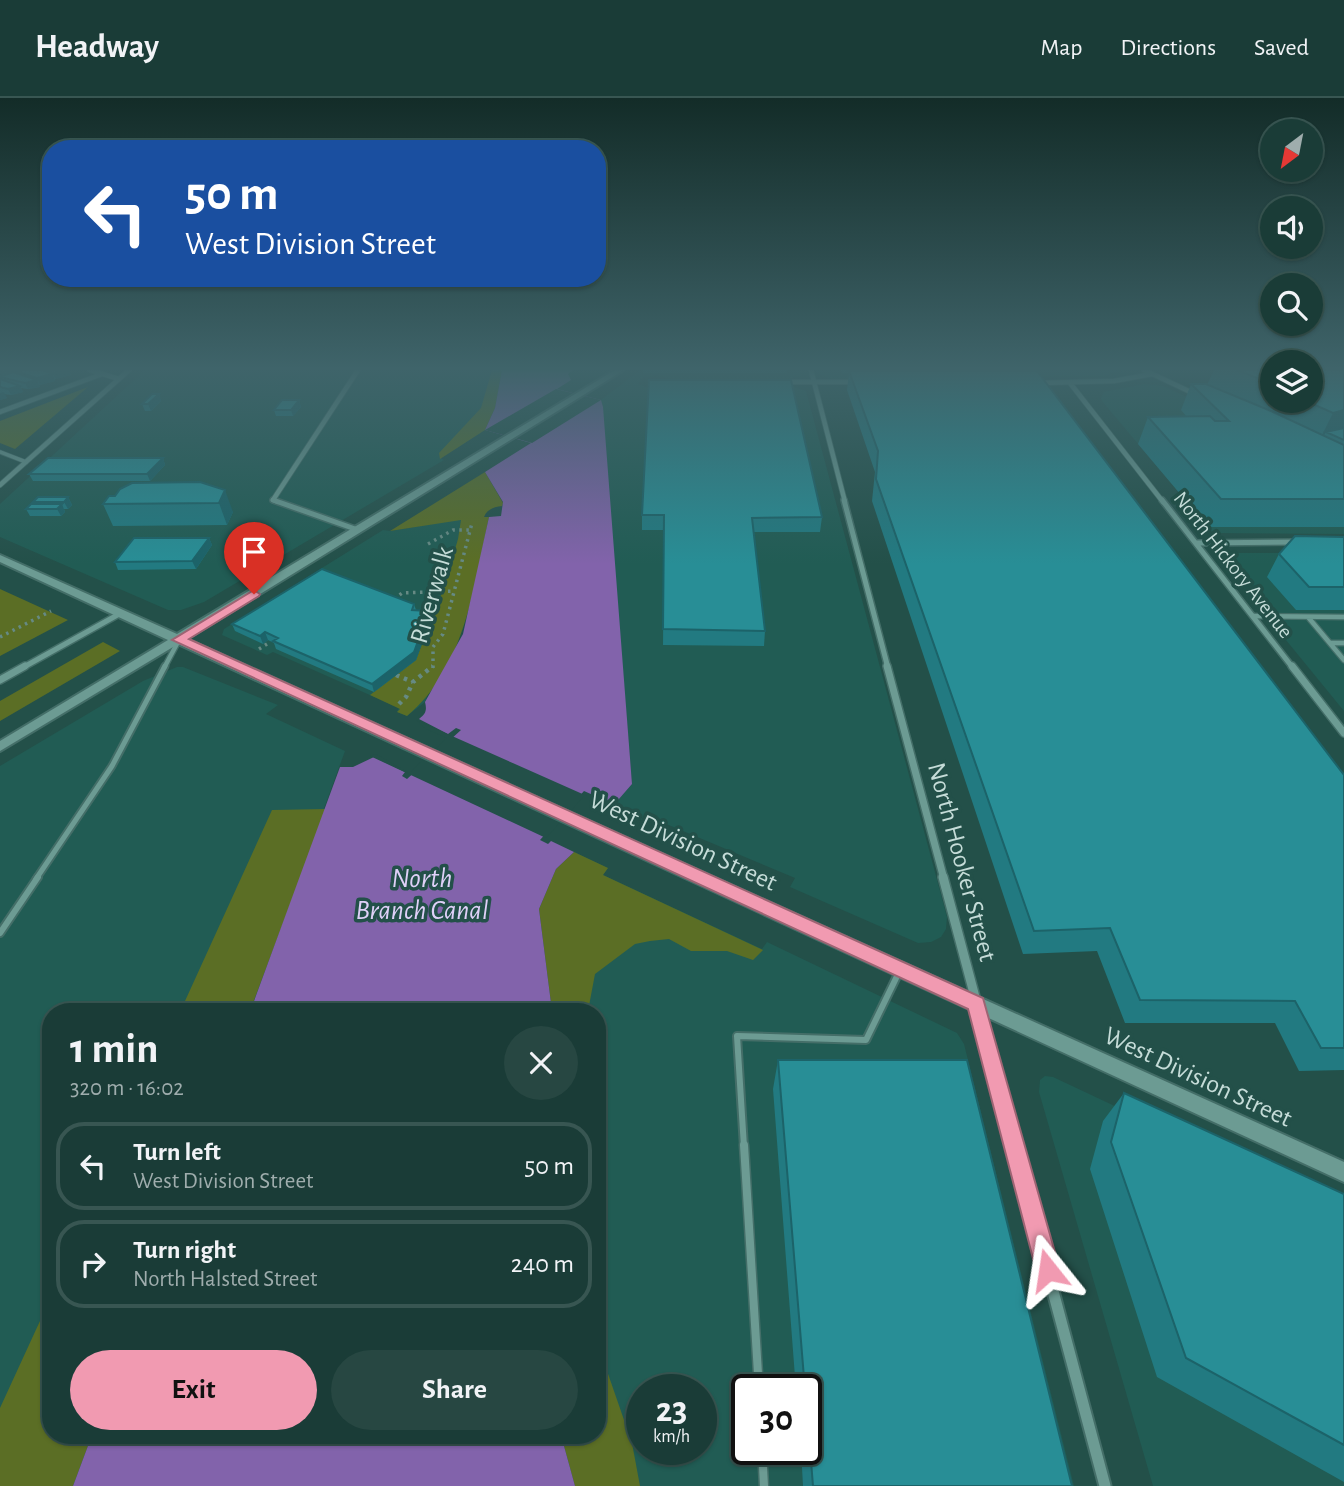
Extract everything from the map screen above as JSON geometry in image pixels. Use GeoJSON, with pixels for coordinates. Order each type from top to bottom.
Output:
{"type":"FeatureCollection","features":[{"type":"Feature","properties":{"kind":"main road"},"geometry":{"type":"LineString","coordinates":[[0,747],[513,435]]}},
{"type":"Feature","properties":{"kind":"main road","name":"West Division Street"},"geometry":{"type":"LineString","coordinates":[[0,558],[1344,1172]]}},
{"type":"Feature","properties":{"kind":"street"},"geometry":{"type":"LineString","coordinates":[[0,485],[57,435]]}},
{"type":"Feature","properties":{"kind":"street"},"geometry":{"type":"LineString","coordinates":[[316,435],[273,500],[358,530]]}},
{"type":"Feature","properties":{"kind":"street","name":"North Hooker Street"},"geometry":{"type":"LineString","coordinates":[[829,435],[976,1004],[1105,1486]]}},
{"type":"Feature","properties":{"kind":"street","name":"North Hickory Avenue"},"geometry":{"type":"LineString","coordinates":[[1111,435],[1344,733]]}},
{"type":"Feature","properties":{"kind":"street"},"geometry":{"type":"LineString","coordinates":[[1196,543],[1304,542]]}},
{"type":"Feature","properties":{"kind":"street"},"geometry":{"type":"LineString","coordinates":[[0,680],[121,613]]}},
{"type":"Feature","properties":{"kind":"lane"},"geometry":{"type":"LineString","coordinates":[[0,452],[26,462]]}},
{"type":"Feature","properties":{"kind":"lane"},"geometry":{"type":"LineString","coordinates":[[1253,617],[1344,617]]}},
{"type":"Feature","properties":{"kind":"lane"},"geometry":{"type":"LineString","coordinates":[[1308,617],[1344,660]]}},
{"type":"Feature","properties":{"kind":"lane"},"geometry":{"type":"LineString","coordinates":[[0,933],[112,766],[179,640]]}},
{"type":"Feature","properties":{"kind":"lane"},"geometry":{"type":"LineString","coordinates":[[1331,643],[1344,643]]}},
{"type":"Feature","properties":{"kind":"lane"},"geometry":{"type":"LineString","coordinates":[[757,1374],[737,1036],[866,1040],[900,969]]}},
{"type":"Feature","properties":{"kind":"lane"},"geometry":{"type":"LineString","coordinates":[[763,1465],[764,1486]]}},
{"type":"Feature","properties":{"kind":"path","name":"Riverwalk"},"geometry":{"type":"LineString","coordinates":[[399,704],[406,697],[412,682],[433,668],[433,648],[443,634],[472,523]]}},
{"type":"Feature","properties":{"kind":"path"},"geometry":{"type":"LineString","coordinates":[[428,544],[453,530],[470,530]]}},
{"type":"Feature","properties":{"kind":"path"},"geometry":{"type":"LineString","coordinates":[[392,600],[402,593],[454,591]]}},
{"type":"Feature","properties":{"kind":"path"},"geometry":{"type":"LineString","coordinates":[[0,637],[51,611]]}},
{"type":"Feature","properties":{"kind":"path"},"geometry":{"type":"LineString","coordinates":[[259,649],[267,644]]}},
{"type":"Feature","properties":{"kind":"path"},"geometry":{"type":"LineString","coordinates":[[396,675],[412,682]]}},
{"type":"Feature","properties":{"kind":"shaded area"},"geometry":{"type":"Polygon","coordinates":[[[75,435],[477,435],[441,458],[444,460],[204,602],[181,610],[168,610],[0,537],[0,504],[75,435]]]}},
{"type":"Feature","properties":{"kind":"shaded area"},"geometry":{"type":"Polygon","coordinates":[[[604,435],[818,435],[947,917],[946,929],[941,937],[931,942],[918,943],[790,887],[795,878],[652,818],[647,823],[612,807],[632,784],[604,435]]]}},
{"type":"Feature","properties":{"kind":"shaded area"},"geometry":{"type":"Polygon","coordinates":[[[1130,435],[1268,435],[1344,470],[1344,534],[1213,533],[1130,435]]]}},
{"type":"Feature","properties":{"kind":"shaded area"},"geometry":{"type":"Polygon","coordinates":[[[489,517],[425,702],[407,716],[397,712],[399,708],[273,652],[267,655],[222,635],[224,629],[383,530],[489,517]]]}},
{"type":"Feature","properties":{"kind":"shaded area"},"geometry":{"type":"Polygon","coordinates":[[[1223,553],[1344,553],[1344,711],[1219,558],[1223,553]]]}},
{"type":"Feature","properties":{"kind":"shaded area"},"geometry":{"type":"Polygon","coordinates":[[[183,667],[278,705],[266,714],[345,751],[253,1003],[42,1003],[42,1444],[89,1444],[73,1486],[0,1486],[0,766],[143,681],[183,667]]]}},
{"type":"Feature","properties":{"kind":"shaded area"},"geometry":{"type":"Polygon","coordinates":[[[574,852],[608,868],[603,875],[762,949],[767,942],[957,1033],[964,1044],[1074,1486],[575,1486],[563,1444],[606,1444],[606,1003],[553,1003],[574,852]]]}},
{"type":"Feature","properties":{"kind":"shaded area"},"geometry":{"type":"Polygon","coordinates":[[[1045,1076],[1053,1077],[1344,1214],[1344,1486],[1153,1486],[1039,1092],[1040,1080],[1045,1076]]]}},
{"type":"Feature","properties":{"kind":"green space"},"geometry":{"type":"Polygon","coordinates":[[[0,435],[32,435],[15,449],[0,443],[0,435]]]}},
{"type":"Feature","properties":{"kind":"green space"},"geometry":{"type":"Polygon","coordinates":[[[456,435],[478,435],[440,459],[439,453],[456,435]]]}},
{"type":"Feature","properties":{"kind":"green space"},"geometry":{"type":"Polygon","coordinates":[[[485,472],[503,503],[502,506],[489,510],[484,517],[489,517],[464,625],[442,675],[427,697],[407,716],[397,712],[400,709],[370,695],[416,660],[443,590],[461,520],[390,531],[485,472]]]}},
{"type":"Feature","properties":{"kind":"green space"},"geometry":{"type":"Polygon","coordinates":[[[0,589],[68,620],[0,656],[0,589]]]}},
{"type":"Feature","properties":{"kind":"green space"},"geometry":{"type":"Polygon","coordinates":[[[103,642],[120,651],[0,721],[0,701],[103,642]]]}},
{"type":"Feature","properties":{"kind":"green space"},"geometry":{"type":"Polygon","coordinates":[[[326,809],[253,1003],[184,1003],[272,810],[326,809]]]}},
{"type":"Feature","properties":{"kind":"green space"},"geometry":{"type":"Polygon","coordinates":[[[574,852],[608,868],[603,875],[763,950],[753,960],[727,951],[691,951],[669,939],[635,944],[595,974],[590,1003],[551,1003],[539,909],[556,869],[574,852]]]}},
{"type":"Feature","properties":{"kind":"green space"},"geometry":{"type":"Polygon","coordinates":[[[42,1317],[42,1444],[89,1444],[73,1486],[0,1486],[0,1408],[42,1317]]]}},
{"type":"Feature","properties":{"kind":"green space"},"geometry":{"type":"Polygon","coordinates":[[[606,1368],[626,1426],[626,1465],[636,1465],[640,1486],[575,1486],[563,1444],[606,1444],[606,1368]]]}},
{"type":"Feature","properties":{"kind":"water","name":"North Branch Canal"},"geometry":{"type":"Polygon","coordinates":[[[502,435],[605,435],[632,784],[612,807],[591,798],[593,795],[584,791],[540,840],[548,844],[551,841],[574,852],[556,869],[539,909],[551,1003],[253,1003],[340,767],[353,767],[374,757],[405,772],[402,776],[407,779],[461,730],[456,728],[448,734],[419,719],[425,712],[425,702],[463,634],[489,517],[501,516],[503,502],[485,472],[531,443],[502,435]]]}},
{"type":"Feature","properties":{"kind":"water"},"geometry":{"type":"Polygon","coordinates":[[[89,1444],[563,1444],[575,1486],[73,1486],[89,1444]]]}},
{"type":"Feature","properties":{"kind":"pier"},"geometry":{"type":"Polygon","coordinates":[[[502,435],[545,435],[532,443],[502,435]]]}},
{"type":"Feature","properties":{"kind":"pier"},"geometry":{"type":"Polygon","coordinates":[[[416,720],[585,795],[546,838],[370,756],[376,754],[409,773],[447,738],[426,729],[416,720]]]}},
{"type":"Feature","properties":{"kind":"building"},"geometry":{"type":"Polygon","coordinates":[[[646,435],[803,435],[822,517],[752,518],[765,631],[663,629],[664,515],[642,515],[646,435]]]}},
{"type":"Feature","properties":{"kind":"building"},"geometry":{"type":"Polygon","coordinates":[[[872,435],[1085,435],[1344,775],[1344,1048],[1321,1048],[1295,1001],[1140,1000],[1110,928],[1034,931],[876,479],[878,451],[872,435]]]}},
{"type":"Feature","properties":{"kind":"building"},"geometry":{"type":"Polygon","coordinates":[[[1164,435],[1322,435],[1344,445],[1344,499],[1221,499],[1164,435]]]}},
{"type":"Feature","properties":{"kind":"building"},"geometry":{"type":"Polygon","coordinates":[[[1332,435],[1344,435],[1344,440],[1332,435]]]}},
{"type":"Feature","properties":{"kind":"building"},"geometry":{"type":"Polygon","coordinates":[[[48,458],[163,458],[147,474],[29,474],[48,458]]]}},
{"type":"Feature","properties":{"kind":"building"},"geometry":{"type":"Polygon","coordinates":[[[200,482],[225,490],[219,503],[103,504],[109,496],[115,496],[120,489],[132,483],[200,482]]]}},
{"type":"Feature","properties":{"kind":"building"},"geometry":{"type":"Polygon","coordinates":[[[38,497],[68,497],[64,502],[33,502],[38,497]]]}},
{"type":"Feature","properties":{"kind":"building"},"geometry":{"type":"Polygon","coordinates":[[[31,504],[62,504],[57,509],[26,509],[31,504]]]}},
{"type":"Feature","properties":{"kind":"building"},"geometry":{"type":"Polygon","coordinates":[[[1295,536],[1344,537],[1344,587],[1309,587],[1279,554],[1295,536]]]}},
{"type":"Feature","properties":{"kind":"building"},"geometry":{"type":"Polygon","coordinates":[[[134,538],[209,538],[192,561],[115,562],[134,538]]]}},
{"type":"Feature","properties":{"kind":"building"},"geometry":{"type":"Polygon","coordinates":[[[322,569],[414,604],[412,610],[429,611],[414,652],[372,684],[273,641],[278,638],[265,632],[260,636],[232,624],[322,569]]]}},
{"type":"Feature","properties":{"kind":"building"},"geometry":{"type":"Polygon","coordinates":[[[778,1060],[967,1060],[1072,1486],[813,1486],[811,1465],[822,1465],[822,1374],[804,1374],[778,1060]]]}},
{"type":"Feature","properties":{"kind":"building"},"geometry":{"type":"Polygon","coordinates":[[[1124,1093],[1344,1194],[1344,1445],[1186,1358],[1111,1142],[1124,1093]]]}},
{"type":"Feature","properties":{"kind":"route"},"geometry":{"type":"LineString","coordinates":[[254,594],[179,640],[976,1004],[1048,1270]]}}]}
